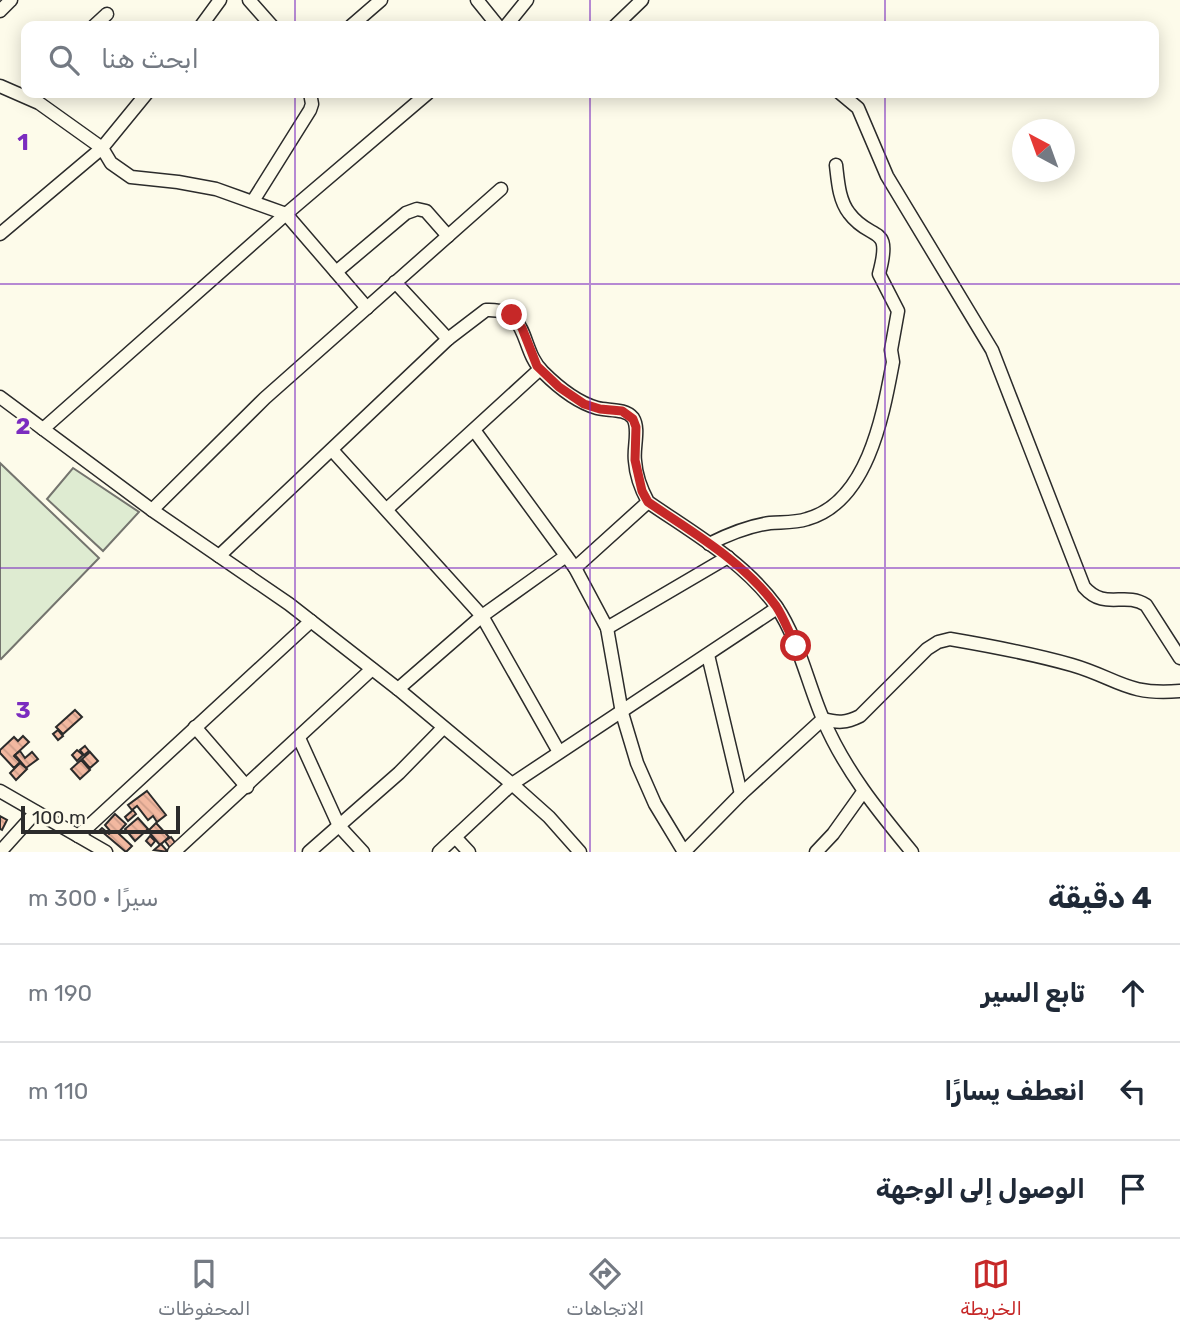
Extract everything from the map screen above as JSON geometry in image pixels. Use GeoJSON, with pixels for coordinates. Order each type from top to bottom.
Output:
{"type":"FeatureCollection","features":[{"type":"Feature","properties":{"kind":"street"},"geometry":{"type":"LineString","coordinates":[[0,10],[11,0]]}},
{"type":"Feature","properties":{"kind":"street"},"geometry":{"type":"LineString","coordinates":[[205,21],[220,0]]}},
{"type":"Feature","properties":{"kind":"street"},"geometry":{"type":"LineString","coordinates":[[249,0],[268,21]]}},
{"type":"Feature","properties":{"kind":"street"},"geometry":{"type":"LineString","coordinates":[[357,21],[381,0]]}},
{"type":"Feature","properties":{"kind":"street"},"geometry":{"type":"LineString","coordinates":[[477,0],[494,21]]}},
{"type":"Feature","properties":{"kind":"street"},"geometry":{"type":"LineString","coordinates":[[514,21],[527,0]]}},
{"type":"Feature","properties":{"kind":"street"},"geometry":{"type":"LineString","coordinates":[[620,21],[642,0]]}},
{"type":"Feature","properties":{"kind":"street"},"geometry":{"type":"LineString","coordinates":[[99,21],[107,14]]}},
{"type":"Feature","properties":{"kind":"street"},"geometry":{"type":"LineString","coordinates":[[0,86],[21,92]]}},
{"type":"Feature","properties":{"kind":"street"},"geometry":{"type":"LineString","coordinates":[[42,98],[102,148],[111,163],[131,177],[216,189],[286,214],[367,308]]}},
{"type":"Feature","properties":{"kind":"street"},"geometry":{"type":"LineString","coordinates":[[0,234],[102,148],[143,98]]}},
{"type":"Feature","properties":{"kind":"street"},"geometry":{"type":"LineString","coordinates":[[253,201],[310,110],[311,98]]}},
{"type":"Feature","properties":{"kind":"street"},"geometry":{"type":"LineString","coordinates":[[43,429],[286,214],[422,98]]}},
{"type":"Feature","properties":{"kind":"street"},"geometry":{"type":"LineString","coordinates":[[847,98],[858,108],[887,176],[992,350],[1084,587],[1092,597],[1138,600],[1146,605],[1180,658]]}},
{"type":"Feature","properties":{"kind":"street"},"geometry":{"type":"LineString","coordinates":[[709,544],[745,528],[795,522],[811,518],[825,510],[844,495],[863,470],[874,441],[891,373],[891,350],[898,311],[879,274],[885,256],[883,242],[874,231],[855,220],[847,211],[839,189],[836,165]]}},
{"type":"Feature","properties":{"kind":"street"},"geometry":{"type":"LineString","coordinates":[[152,510],[265,398],[502,189]]}},
{"type":"Feature","properties":{"kind":"street"},"geometry":{"type":"LineString","coordinates":[[336,272],[416,208],[426,211],[448,236]]}},
{"type":"Feature","properties":{"kind":"street"},"geometry":{"type":"LineString","coordinates":[[0,216],[10,225]]}},
{"type":"Feature","properties":{"kind":"street"},"geometry":{"type":"LineString","coordinates":[[395,282],[448,339]]}},
{"type":"Feature","properties":{"kind":"street"},"geometry":{"type":"LineString","coordinates":[[219,556],[448,339],[482,312],[490,309],[506,312],[512,315],[522,328],[531,357],[540,369],[584,404],[622,411],[633,419],[636,427],[635,460],[642,491],[648,502],[728,557],[763,590],[777,608],[810,679],[823,719],[863,792],[912,852]]}},
{"type":"Feature","properties":{"kind":"street"},"geometry":{"type":"LineString","coordinates":[[387,509],[540,369]]}},
{"type":"Feature","properties":{"kind":"street"},"geometry":{"type":"LineString","coordinates":[[0,397],[152,510],[311,621],[398,689],[549,817],[580,852]]}},
{"type":"Feature","properties":{"kind":"street"},"geometry":{"type":"LineString","coordinates":[[474,430],[575,568],[607,628],[622,713],[637,763],[650,793],[684,852],[741,794],[823,719]]}},
{"type":"Feature","properties":{"kind":"street"},"geometry":{"type":"LineString","coordinates":[[332,450],[482,616],[559,752]]}},
{"type":"Feature","properties":{"kind":"street"},"geometry":{"type":"LineString","coordinates":[[575,568],[648,502]]}},
{"type":"Feature","properties":{"kind":"street"},"geometry":{"type":"LineString","coordinates":[[398,689],[482,616],[566,556]]}},
{"type":"Feature","properties":{"kind":"street"},"geometry":{"type":"LineString","coordinates":[[607,628],[728,557]]}},
{"type":"Feature","properties":{"kind":"street"},"geometry":{"type":"LineString","coordinates":[[439,852],[512,784],[777,608]]}},
{"type":"Feature","properties":{"kind":"street"},"geometry":{"type":"LineString","coordinates":[[78,836],[311,621]]}},
{"type":"Feature","properties":{"kind":"street"},"geometry":{"type":"LineString","coordinates":[[823,719],[839,723],[849,722],[860,716],[928,649],[938,642],[950,639],[1074,666],[1134,690],[1150,693],[1180,691]]}},
{"type":"Feature","properties":{"kind":"street"},"geometry":{"type":"LineString","coordinates":[[708,655],[741,794]]}},
{"type":"Feature","properties":{"kind":"street"},"geometry":{"type":"LineString","coordinates":[[174,852],[372,669]]}},
{"type":"Feature","properties":{"kind":"street"},"geometry":{"type":"LineString","coordinates":[[195,727],[247,787]]}},
{"type":"Feature","properties":{"kind":"street"},"geometry":{"type":"LineString","coordinates":[[309,852],[399,773],[443,728]]}},
{"type":"Feature","properties":{"kind":"street"},"geometry":{"type":"LineString","coordinates":[[299,738],[339,826],[363,852]]}},
{"type":"Feature","properties":{"kind":"street"},"geometry":{"type":"LineString","coordinates":[[0,791],[106,852]]}},
{"type":"Feature","properties":{"kind":"street"},"geometry":{"type":"LineString","coordinates":[[816,852],[833,834],[863,792]]}},
{"type":"Feature","properties":{"kind":"street"},"geometry":{"type":"LineString","coordinates":[[0,852],[36,812]]}},
{"type":"Feature","properties":{"kind":"street"},"geometry":{"type":"LineString","coordinates":[[455,837],[469,852]]}},
{"type":"Feature","properties":{"kind":"green space"},"geometry":{"type":"Polygon","coordinates":[[[0,463],[99,558],[1,659],[0,658],[0,463]]]}},
{"type":"Feature","properties":{"kind":"green space"},"geometry":{"type":"Polygon","coordinates":[[[73,468],[139,512],[103,551],[47,499],[73,468]]]}},
{"type":"Feature","properties":{"kind":"building"},"geometry":{"type":"Polygon","coordinates":[[[75,710],[82,717],[63,734],[56,727],[75,710]]]}},
{"type":"Feature","properties":{"kind":"building"},"geometry":{"type":"Polygon","coordinates":[[[58,730],[63,736],[58,740],[53,734],[58,730]]]}},
{"type":"Feature","properties":{"kind":"building"},"geometry":{"type":"Polygon","coordinates":[[[23,736],[29,742],[14,756],[20,762],[14,768],[0,750],[14,737],[18,741],[23,736]]]}},
{"type":"Feature","properties":{"kind":"building"},"geometry":{"type":"Polygon","coordinates":[[[85,746],[89,751],[84,755],[80,750],[85,746]]]}},
{"type":"Feature","properties":{"kind":"building"},"geometry":{"type":"Polygon","coordinates":[[[77,750],[83,755],[77,761],[72,755],[77,750]]]}},
{"type":"Feature","properties":{"kind":"building"},"geometry":{"type":"Polygon","coordinates":[[[20,751],[25,758],[32,752],[38,759],[26,768],[15,755],[20,751]]]}},
{"type":"Feature","properties":{"kind":"building"},"geometry":{"type":"Polygon","coordinates":[[[90,752],[98,761],[90,768],[82,759],[90,752]]]}},
{"type":"Feature","properties":{"kind":"building"},"geometry":{"type":"Polygon","coordinates":[[[81,760],[90,770],[80,779],[71,769],[81,760]]]}},
{"type":"Feature","properties":{"kind":"building"},"geometry":{"type":"Polygon","coordinates":[[[20,763],[27,769],[16,780],[10,773],[20,763]]]}},
{"type":"Feature","properties":{"kind":"building"},"geometry":{"type":"Polygon","coordinates":[[[147,791],[166,815],[157,822],[153,816],[148,820],[137,806],[132,810],[128,805],[147,791]]]}},
{"type":"Feature","properties":{"kind":"building"},"geometry":{"type":"Polygon","coordinates":[[[133,810],[136,814],[128,821],[125,817],[133,810]]]}},
{"type":"Feature","properties":{"kind":"building"},"geometry":{"type":"Polygon","coordinates":[[[115,814],[126,824],[118,833],[132,846],[126,852],[100,830],[102,828],[109,834],[111,832],[105,825],[115,814]]]}},
{"type":"Feature","properties":{"kind":"building"},"geometry":{"type":"Polygon","coordinates":[[[0,816],[7,820],[2,830],[0,829],[0,816]]]}},
{"type":"Feature","properties":{"kind":"building"},"geometry":{"type":"Polygon","coordinates":[[[138,818],[148,829],[135,841],[125,829],[138,818]]]}},
{"type":"Feature","properties":{"kind":"building"},"geometry":{"type":"Polygon","coordinates":[[[156,823],[169,837],[160,845],[148,831],[156,823]]]}},
{"type":"Feature","properties":{"kind":"building"},"geometry":{"type":"Polygon","coordinates":[[[150,836],[155,841],[151,846],[146,841],[150,836]]]}},
{"type":"Feature","properties":{"kind":"building"},"geometry":{"type":"Polygon","coordinates":[[[171,837],[179,848],[173,852],[165,841],[171,837]]]}},
{"type":"Feature","properties":{"kind":"building"},"geometry":{"type":"Polygon","coordinates":[[[161,844],[168,852],[154,850],[161,844]]]}},
{"type":"Feature","properties":{"kind":"route"},"geometry":{"type":"LineString","coordinates":[[512,315],[522,328],[531,357],[559,387],[584,404],[622,411],[633,419],[636,427],[637,476],[648,502],[728,557],[763,590],[777,608],[796,646]]}}]}
